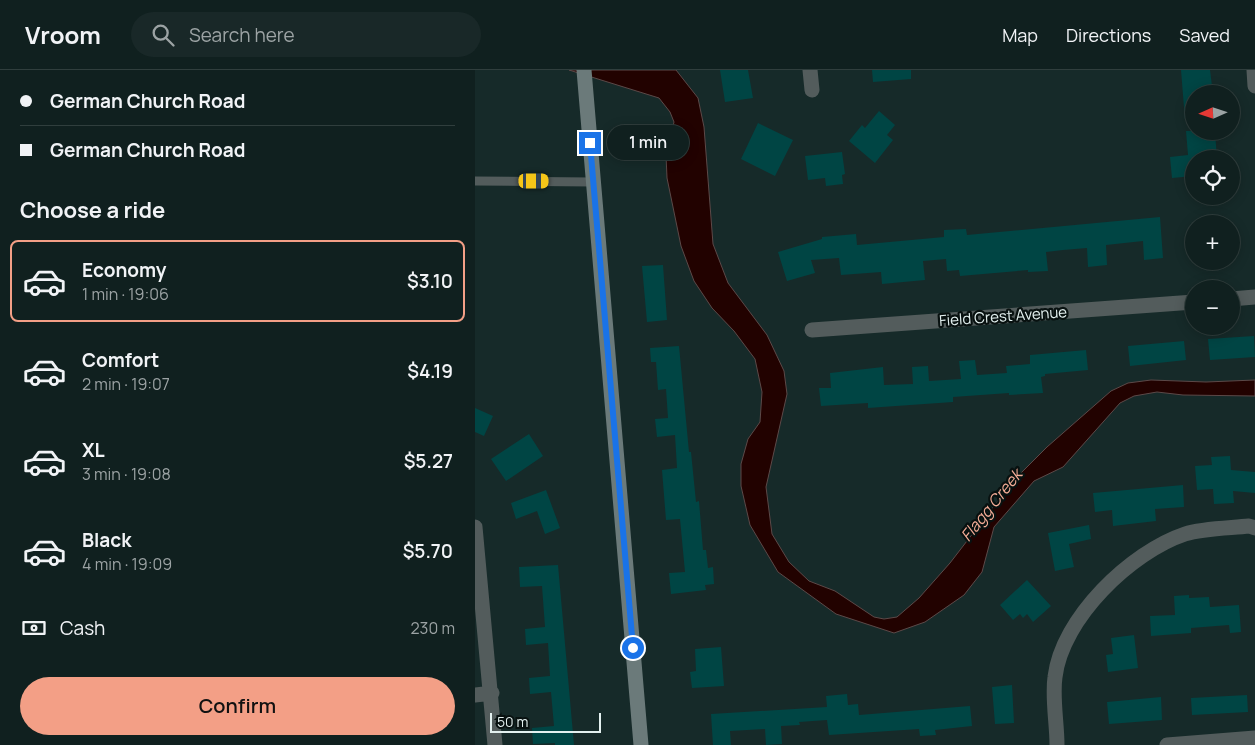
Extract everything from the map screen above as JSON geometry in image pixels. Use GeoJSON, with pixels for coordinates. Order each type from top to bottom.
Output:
{"type":"FeatureCollection","features":[{"type":"Feature","properties":{"kind":"street"},"geometry":{"type":"LineString","coordinates":[[810,70],[812,90]]}},
{"type":"Feature","properties":{"kind":"street"},"geometry":{"type":"LineString","coordinates":[[1254,70],[1255,86]]}},
{"type":"Feature","properties":{"kind":"street"},"geometry":{"type":"LineString","coordinates":[[584,74],[641,745]]}},
{"type":"Feature","properties":{"kind":"street"},"geometry":{"type":"LineString","coordinates":[[1240,298],[1255,297]]}},
{"type":"Feature","properties":{"kind":"street","name":"Field Crest Avenue"},"geometry":{"type":"LineString","coordinates":[[812,330],[1185,303]]}},
{"type":"Feature","properties":{"kind":"street"},"geometry":{"type":"LineString","coordinates":[[1057,745],[1055,676],[1069,634],[1098,592],[1149,552],[1186,533],[1249,526],[1255,528]]}},
{"type":"Feature","properties":{"kind":"street"},"geometry":{"type":"LineString","coordinates":[[475,527],[492,693],[495,745]]}},
{"type":"Feature","properties":{"kind":"street"},"geometry":{"type":"LineString","coordinates":[[475,695],[492,693]]}},
{"type":"Feature","properties":{"kind":"street"},"geometry":{"type":"LineString","coordinates":[[1167,745],[1255,738]]}},
{"type":"Feature","properties":{"kind":"lane"},"geometry":{"type":"LineString","coordinates":[[475,181],[593,182]]}},
{"type":"Feature","properties":{"kind":"shaded area"},"geometry":{"type":"Polygon","coordinates":[[[569,70],[676,70],[698,98],[704,127],[713,244],[728,283],[767,335],[784,371],[787,394],[766,487],[772,534],[789,562],[809,581],[835,591],[874,617],[884,619],[897,617],[919,598],[950,563],[1014,480],[1047,447],[1111,391],[1128,383],[1151,380],[1206,382],[1255,380],[1255,396],[1183,395],[1157,392],[1134,396],[1120,403],[1063,467],[1034,481],[994,527],[982,572],[964,595],[925,622],[894,633],[836,614],[778,572],[750,525],[741,486],[741,464],[748,439],[760,422],[762,392],[755,359],[734,331],[712,308],[694,281],[681,246],[667,178],[666,155],[674,122],[670,112],[659,98],[569,70]]]}},
{"type":"Feature","properties":{"kind":"building"},"geometry":{"type":"Polygon","coordinates":[[[720,70],[748,70],[753,98],[725,102],[720,70]]]}},
{"type":"Feature","properties":{"kind":"building"},"geometry":{"type":"Polygon","coordinates":[[[872,70],[911,70],[911,79],[873,82],[872,70]]]}},
{"type":"Feature","properties":{"kind":"building"},"geometry":{"type":"Polygon","coordinates":[[[1181,70],[1210,70],[1212,85],[1185,85],[1185,120],[1181,70]]]}},
{"type":"Feature","properties":{"kind":"building"},"geometry":{"type":"Polygon","coordinates":[[[879,111],[895,125],[887,135],[893,140],[875,163],[849,141],[862,125],[865,128],[879,111]]]}},
{"type":"Feature","properties":{"kind":"building"},"geometry":{"type":"Polygon","coordinates":[[[758,123],[793,140],[775,176],[741,159],[758,123]]]}},
{"type":"Feature","properties":{"kind":"building"},"geometry":{"type":"Polygon","coordinates":[[[1187,140],[1216,140],[1216,150],[1188,150],[1187,140]]]}},
{"type":"Feature","properties":{"kind":"building"},"geometry":{"type":"Polygon","coordinates":[[[842,152],[845,174],[842,175],[843,184],[826,186],[825,178],[808,180],[805,156],[842,152]]]}},
{"type":"Feature","properties":{"kind":"building"},"geometry":{"type":"Polygon","coordinates":[[[1185,155],[1185,177],[1172,178],[1170,157],[1185,155]]]}},
{"type":"Feature","properties":{"kind":"building"},"geometry":{"type":"Polygon","coordinates":[[[1160,217],[1163,258],[1144,260],[1143,241],[1106,245],[1107,265],[1088,267],[1087,248],[1063,250],[1046,252],[1048,271],[1028,272],[1028,270],[960,276],[959,270],[947,271],[946,259],[923,261],[925,280],[882,284],[881,272],[841,275],[839,258],[811,260],[815,273],[787,281],[778,252],[822,239],[822,237],[856,234],[857,245],[944,237],[944,230],[966,229],[967,235],[1160,217]]]}},
{"type":"Feature","properties":{"kind":"building"},"geometry":{"type":"Polygon","coordinates":[[[663,265],[667,320],[647,322],[642,266],[663,265]]]}},
{"type":"Feature","properties":{"kind":"building"},"geometry":{"type":"Polygon","coordinates":[[[1254,336],[1255,357],[1210,360],[1208,339],[1254,336]]]}},
{"type":"Feature","properties":{"kind":"building"},"geometry":{"type":"Polygon","coordinates":[[[1184,341],[1186,360],[1130,366],[1128,346],[1184,341]]]}},
{"type":"Feature","properties":{"kind":"building"},"geometry":{"type":"Polygon","coordinates":[[[679,346],[689,452],[691,452],[696,502],[699,501],[703,550],[706,550],[708,568],[713,567],[714,584],[705,585],[706,590],[671,594],[669,573],[685,572],[680,519],[666,520],[662,470],[677,468],[675,435],[657,437],[655,419],[668,418],[666,389],[658,390],[656,362],[651,362],[650,348],[679,346]]]}},
{"type":"Feature","properties":{"kind":"building"},"geometry":{"type":"Polygon","coordinates":[[[1086,350],[1088,370],[1045,374],[1045,376],[1041,377],[1043,393],[1009,395],[1009,393],[953,397],[953,402],[868,408],[868,403],[821,406],[819,388],[831,388],[830,373],[883,367],[884,385],[913,384],[912,367],[928,366],[929,381],[961,379],[959,361],[975,360],[977,375],[1007,373],[1006,366],[1030,364],[1030,355],[1086,350]]]}},
{"type":"Feature","properties":{"kind":"building"},"geometry":{"type":"Polygon","coordinates":[[[475,408],[493,416],[484,436],[475,432],[475,408]]]}},
{"type":"Feature","properties":{"kind":"building"},"geometry":{"type":"Polygon","coordinates":[[[529,434],[543,456],[506,481],[491,459],[529,434]]]}},
{"type":"Feature","properties":{"kind":"building"},"geometry":{"type":"Polygon","coordinates":[[[1230,456],[1231,470],[1255,472],[1255,493],[1233,491],[1234,503],[1214,504],[1213,489],[1197,490],[1195,466],[1212,465],[1211,457],[1230,456]]]}},
{"type":"Feature","properties":{"kind":"building"},"geometry":{"type":"Polygon","coordinates":[[[1183,485],[1184,507],[1155,509],[1156,521],[1113,526],[1112,510],[1095,512],[1093,493],[1183,485]]]}},
{"type":"Feature","properties":{"kind":"building"},"geometry":{"type":"Polygon","coordinates":[[[546,490],[560,528],[545,534],[537,511],[516,519],[511,503],[546,490]]]}},
{"type":"Feature","properties":{"kind":"building"},"geometry":{"type":"Polygon","coordinates":[[[1089,525],[1091,539],[1069,544],[1074,567],[1055,571],[1048,533],[1089,525]]]}},
{"type":"Feature","properties":{"kind":"building"},"geometry":{"type":"Polygon","coordinates":[[[558,565],[574,745],[555,745],[555,743],[533,744],[532,728],[554,726],[551,692],[530,694],[529,678],[550,676],[548,643],[526,645],[525,629],[545,627],[542,586],[520,587],[519,567],[558,565]]]}},
{"type":"Feature","properties":{"kind":"building"},"geometry":{"type":"Polygon","coordinates":[[[1027,580],[1051,606],[1033,622],[1027,614],[1023,618],[1020,614],[1013,620],[1000,605],[1027,580]]]}},
{"type":"Feature","properties":{"kind":"building"},"geometry":{"type":"Polygon","coordinates":[[[1189,595],[1189,598],[1209,597],[1210,607],[1239,605],[1241,632],[1230,633],[1229,625],[1191,628],[1191,633],[1151,636],[1150,616],[1175,615],[1174,596],[1189,595]]]}},
{"type":"Feature","properties":{"kind":"building"},"geometry":{"type":"Polygon","coordinates":[[[1134,635],[1138,668],[1108,672],[1106,655],[1113,654],[1111,638],[1134,635]]]}},
{"type":"Feature","properties":{"kind":"building"},"geometry":{"type":"Polygon","coordinates":[[[721,647],[724,686],[692,688],[690,672],[696,671],[695,649],[721,647]]]}},
{"type":"Feature","properties":{"kind":"building"},"geometry":{"type":"Polygon","coordinates":[[[1012,685],[1014,723],[995,724],[992,687],[1012,685]]]}},
{"type":"Feature","properties":{"kind":"building"},"geometry":{"type":"Polygon","coordinates":[[[847,694],[848,705],[858,704],[859,715],[970,706],[972,726],[935,730],[936,735],[920,736],[919,729],[829,735],[827,720],[799,722],[800,725],[781,726],[782,744],[766,745],[765,729],[730,731],[731,745],[713,745],[711,714],[827,707],[826,696],[847,694]]]}},
{"type":"Feature","properties":{"kind":"building"},"geometry":{"type":"Polygon","coordinates":[[[1247,695],[1248,712],[1192,715],[1191,698],[1247,695]]]}},
{"type":"Feature","properties":{"kind":"building"},"geometry":{"type":"Polygon","coordinates":[[[1161,697],[1162,720],[1109,724],[1107,702],[1161,697]]]}},
{"type":"Feature","properties":{"kind":"route"},"geometry":{"type":"LineString","coordinates":[[590,143],[633,648]]}},
{"type":"Feature","properties":{"kind":"water label","name":"Flagg Creek"},"geometry":{"type":"Point","coordinates":[991,505]}}]}
